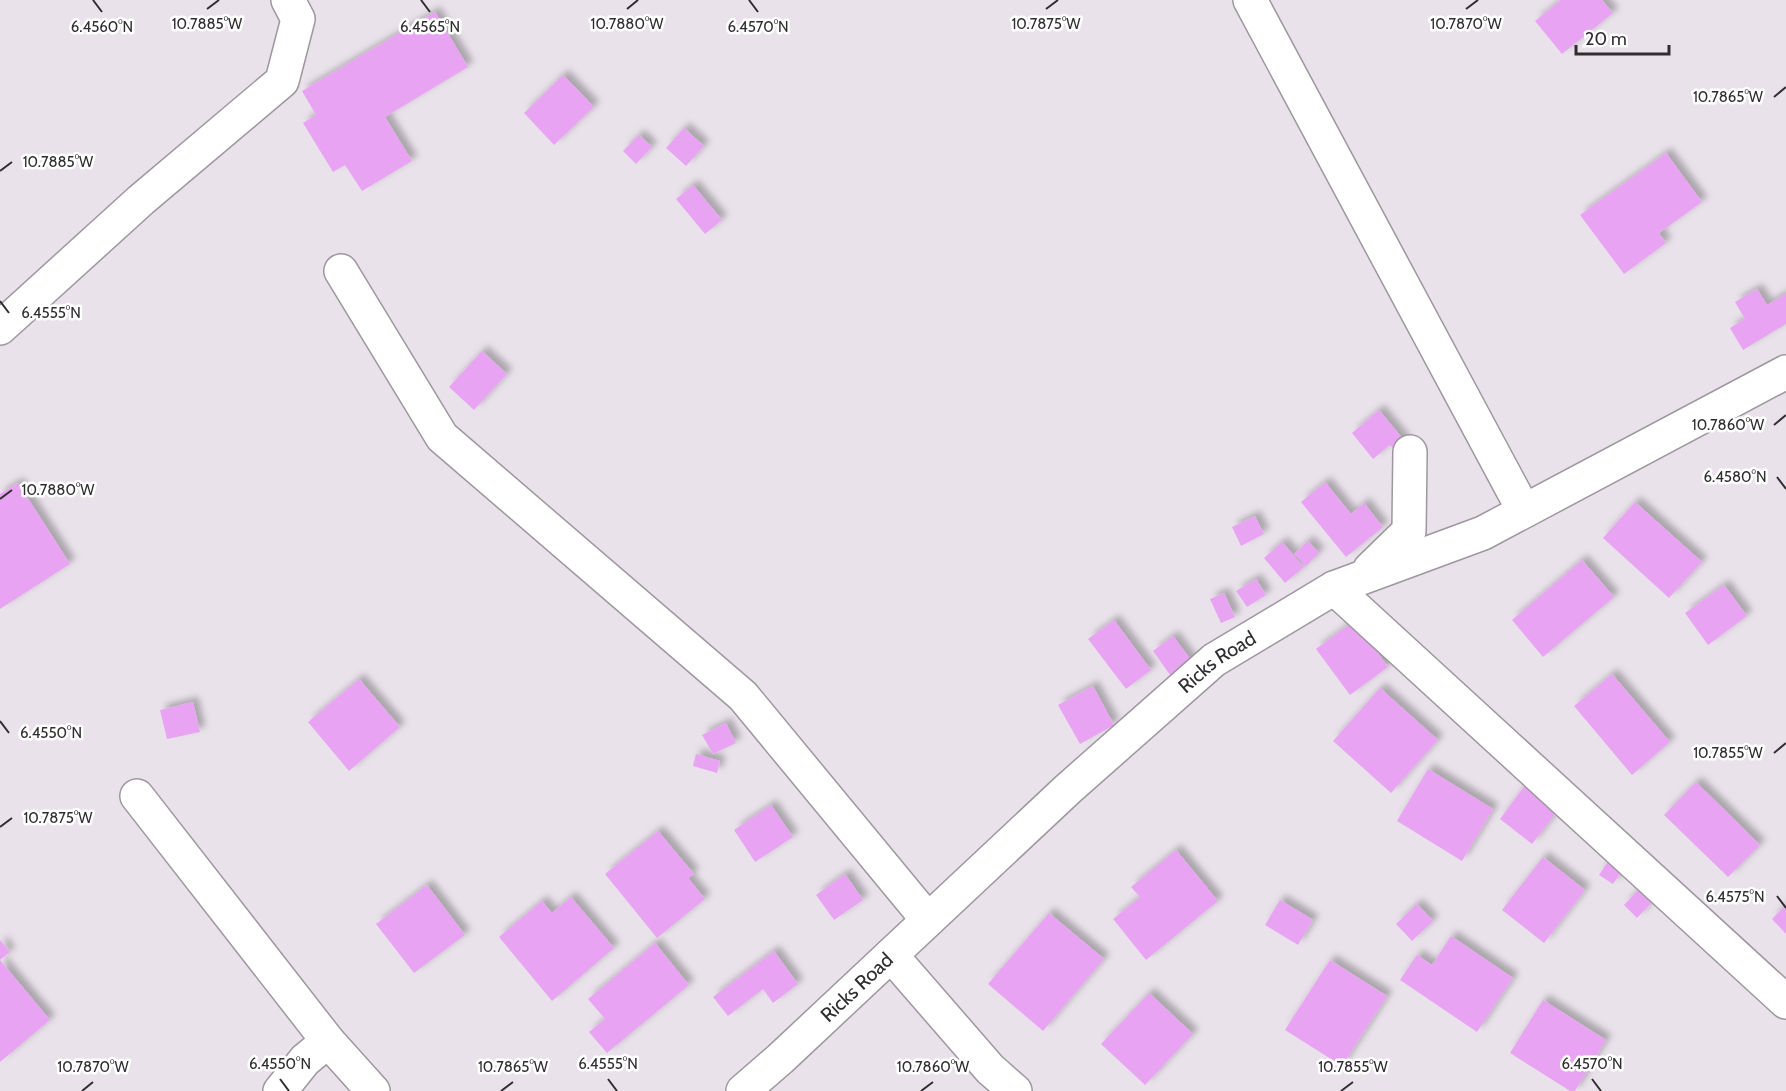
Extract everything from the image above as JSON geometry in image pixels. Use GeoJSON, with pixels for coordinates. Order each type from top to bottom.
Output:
{"type":"FeatureCollection","features":[{"type":"Feature","properties":{"kind":"street"},"geometry":{"type":"LineString","coordinates":[[0,328],[141,200],[282,81],[298,19],[288,0]]}},
{"type":"Feature","properties":{"kind":"street"},"geometry":{"type":"LineString","coordinates":[[1250,0],[1524,511]]}},
{"type":"Feature","properties":{"kind":"street"},"geometry":{"type":"LineString","coordinates":[[341,271],[441,437],[743,696],[928,920]]}},
{"type":"Feature","properties":{"kind":"street","name":"Ricks Road"},"geometry":{"type":"LineString","coordinates":[[743,1091],[1068,789],[1214,660],[1347,583],[1483,533],[1786,372]]}},
{"type":"Feature","properties":{"kind":"street"},"geometry":{"type":"LineString","coordinates":[[1410,452],[1409,531],[1347,583],[1786,1002]]}},
{"type":"Feature","properties":{"kind":"street"},"geometry":{"type":"LineString","coordinates":[[137,796],[328,1041],[373,1091]]}},
{"type":"Feature","properties":{"kind":"street"},"geometry":{"type":"LineString","coordinates":[[891,955],[990,1069],[1015,1091]]}},
{"type":"Feature","properties":{"kind":"street"},"geometry":{"type":"LineString","coordinates":[[280,1091],[305,1060],[328,1041]]}},
{"type":"Feature","properties":{"kind":"building"},"geometry":{"type":"Polygon","coordinates":[[[1561,0],[1602,0],[1613,13],[1562,54],[1535,21],[1561,0]]]}},
{"type":"Feature","properties":{"kind":"building"},"geometry":{"type":"Polygon","coordinates":[[[435,12],[468,67],[385,117],[412,161],[362,191],[345,165],[333,172],[303,123],[316,115],[302,91],[435,12]]]}},
{"type":"Feature","properties":{"kind":"building"},"geometry":{"type":"Polygon","coordinates":[[[563,75],[594,107],[554,145],[524,113],[563,75]]]}},
{"type":"Feature","properties":{"kind":"building"},"geometry":{"type":"Polygon","coordinates":[[[684,128],[704,146],[686,166],[666,148],[684,128]]]}},
{"type":"Feature","properties":{"kind":"building"},"geometry":{"type":"Polygon","coordinates":[[[639,135],[652,147],[636,164],[623,151],[639,135]]]}},
{"type":"Feature","properties":{"kind":"building"},"geometry":{"type":"Polygon","coordinates":[[[1666,153],[1702,202],[1659,233],[1666,243],[1624,274],[1580,215],[1666,153]]]}},
{"type":"Feature","properties":{"kind":"building"},"geometry":{"type":"Polygon","coordinates":[[[693,185],[722,220],[705,234],[676,199],[693,185]]]}},
{"type":"Feature","properties":{"kind":"building"},"geometry":{"type":"Polygon","coordinates":[[[1757,289],[1767,305],[1786,294],[1786,324],[1743,350],[1730,328],[1745,319],[1735,302],[1757,289]]]}},
{"type":"Feature","properties":{"kind":"building"},"geometry":{"type":"Polygon","coordinates":[[[482,351],[507,374],[474,410],[449,387],[482,351]]]}},
{"type":"Feature","properties":{"kind":"building"},"geometry":{"type":"Polygon","coordinates":[[[1379,410],[1417,456],[1406,465],[1390,445],[1373,459],[1352,433],[1379,410]]]}},
{"type":"Feature","properties":{"kind":"building"},"geometry":{"type":"Polygon","coordinates":[[[1325,482],[1351,514],[1364,503],[1383,527],[1346,557],[1301,502],[1325,482]]]}},
{"type":"Feature","properties":{"kind":"building"},"geometry":{"type":"Polygon","coordinates":[[[18,483],[70,564],[0,609],[0,494],[18,483]]]}},
{"type":"Feature","properties":{"kind":"building"},"geometry":{"type":"Polygon","coordinates":[[[1635,502],[1702,562],[1669,598],[1603,538],[1635,502]]]}},
{"type":"Feature","properties":{"kind":"building"},"geometry":{"type":"Polygon","coordinates":[[[1255,516],[1264,534],[1241,546],[1232,527],[1255,516]]]}},
{"type":"Feature","properties":{"kind":"building"},"geometry":{"type":"Polygon","coordinates":[[[1308,541],[1319,553],[1306,566],[1294,554],[1308,541]]]}},
{"type":"Feature","properties":{"kind":"building"},"geometry":{"type":"Polygon","coordinates":[[[1282,542],[1304,567],[1285,583],[1264,558],[1282,542]]]}},
{"type":"Feature","properties":{"kind":"building"},"geometry":{"type":"Polygon","coordinates":[[[1582,560],[1614,597],[1543,657],[1512,620],[1582,560]]]}},
{"type":"Feature","properties":{"kind":"building"},"geometry":{"type":"Polygon","coordinates":[[[1256,579],[1266,595],[1247,607],[1236,591],[1256,579]]]}},
{"type":"Feature","properties":{"kind":"building"},"geometry":{"type":"Polygon","coordinates":[[[1724,585],[1747,616],[1708,645],[1685,613],[1724,585]]]}},
{"type":"Feature","properties":{"kind":"building"},"geometry":{"type":"Polygon","coordinates":[[[1224,593],[1235,617],[1221,623],[1210,599],[1224,593]]]}},
{"type":"Feature","properties":{"kind":"building"},"geometry":{"type":"Polygon","coordinates":[[[1114,620],[1151,670],[1126,689],[1088,639],[1114,620]]]}},
{"type":"Feature","properties":{"kind":"building"},"geometry":{"type":"Polygon","coordinates":[[[1354,621],[1388,667],[1350,695],[1316,649],[1354,621]]]}},
{"type":"Feature","properties":{"kind":"building"},"geometry":{"type":"Polygon","coordinates":[[[1173,636],[1194,664],[1173,679],[1153,651],[1173,636]]]}},
{"type":"Feature","properties":{"kind":"building"},"geometry":{"type":"Polygon","coordinates":[[[1612,674],[1670,742],[1632,775],[1574,706],[1612,674]]]}},
{"type":"Feature","properties":{"kind":"building"},"geometry":{"type":"Polygon","coordinates":[[[359,679],[400,727],[349,771],[308,722],[359,679]]]}},
{"type":"Feature","properties":{"kind":"building"},"geometry":{"type":"Polygon","coordinates":[[[1093,686],[1114,725],[1080,744],[1058,705],[1093,686]]]}},
{"type":"Feature","properties":{"kind":"building"},"geometry":{"type":"Polygon","coordinates":[[[1380,688],[1438,740],[1391,793],[1333,741],[1380,688]]]}},
{"type":"Feature","properties":{"kind":"building"},"geometry":{"type":"Polygon","coordinates":[[[193,702],[200,732],[167,739],[160,710],[193,702]]]}},
{"type":"Feature","properties":{"kind":"building"},"geometry":{"type":"Polygon","coordinates":[[[726,723],[736,743],[713,754],[702,735],[726,723]]]}},
{"type":"Feature","properties":{"kind":"building"},"geometry":{"type":"Polygon","coordinates":[[[696,754],[720,761],[717,773],[693,766],[696,754]]]}},
{"type":"Feature","properties":{"kind":"building"},"geometry":{"type":"Polygon","coordinates":[[[1428,769],[1493,809],[1462,861],[1397,821],[1428,769]]]}},
{"type":"Feature","properties":{"kind":"building"},"geometry":{"type":"Polygon","coordinates":[[[1696,782],[1760,845],[1728,877],[1664,815],[1696,782]]]}},
{"type":"Feature","properties":{"kind":"building"},"geometry":{"type":"Polygon","coordinates":[[[1526,784],[1559,809],[1532,844],[1500,819],[1526,784]]]}},
{"type":"Feature","properties":{"kind":"building"},"geometry":{"type":"Polygon","coordinates":[[[771,805],[793,837],[755,862],[734,830],[771,805]]]}},
{"type":"Feature","properties":{"kind":"building"},"geometry":{"type":"Polygon","coordinates":[[[658,831],[694,874],[688,878],[705,899],[657,938],[605,874],[658,831]]]}},
{"type":"Feature","properties":{"kind":"building"},"geometry":{"type":"Polygon","coordinates":[[[1176,850],[1218,901],[1146,960],[1113,919],[1140,897],[1131,887],[1176,850]]]}},
{"type":"Feature","properties":{"kind":"building"},"geometry":{"type":"Polygon","coordinates":[[[1612,855],[1626,865],[1613,884],[1599,875],[1612,855]]]}},
{"type":"Feature","properties":{"kind":"building"},"geometry":{"type":"Polygon","coordinates":[[[1543,857],[1585,890],[1544,943],[1502,910],[1543,857]]]}},
{"type":"Feature","properties":{"kind":"building"},"geometry":{"type":"Polygon","coordinates":[[[845,874],[863,900],[834,920],[816,895],[845,874]]]}},
{"type":"Feature","properties":{"kind":"building"},"geometry":{"type":"Polygon","coordinates":[[[427,885],[465,935],[414,973],[376,924],[427,885]]]}},
{"type":"Feature","properties":{"kind":"building"},"geometry":{"type":"Polygon","coordinates":[[[1641,887],[1654,900],[1637,918],[1624,905],[1641,887]]]}},
{"type":"Feature","properties":{"kind":"building"},"geometry":{"type":"Polygon","coordinates":[[[571,897],[614,948],[552,1001],[499,937],[542,901],[552,913],[571,897]]]}},
{"type":"Feature","properties":{"kind":"building"},"geometry":{"type":"Polygon","coordinates":[[[1280,900],[1313,920],[1298,945],[1265,925],[1280,900]]]}},
{"type":"Feature","properties":{"kind":"building"},"geometry":{"type":"Polygon","coordinates":[[[1417,904],[1433,921],[1412,941],[1396,924],[1417,904]]]}},
{"type":"Feature","properties":{"kind":"building"},"geometry":{"type":"Polygon","coordinates":[[[1786,905],[1786,934],[1772,919],[1786,905]]]}},
{"type":"Feature","properties":{"kind":"building"},"geometry":{"type":"Polygon","coordinates":[[[1049,913],[1104,959],[1043,1031],[988,984],[1049,913]]]}},
{"type":"Feature","properties":{"kind":"building"},"geometry":{"type":"Polygon","coordinates":[[[1451,936],[1513,978],[1477,1032],[1400,980],[1417,955],[1432,965],[1451,936]]]}},
{"type":"Feature","properties":{"kind":"building"},"geometry":{"type":"Polygon","coordinates":[[[0,940],[10,952],[0,960],[0,940]]]}},
{"type":"Feature","properties":{"kind":"building"},"geometry":{"type":"Polygon","coordinates":[[[655,943],[689,985],[607,1053],[589,1032],[605,1019],[588,999],[655,943]]]}},
{"type":"Feature","properties":{"kind":"building"},"geometry":{"type":"Polygon","coordinates":[[[774,951],[798,984],[773,1003],[763,989],[728,1016],[713,997],[774,951]]]}},
{"type":"Feature","properties":{"kind":"building"},"geometry":{"type":"Polygon","coordinates":[[[0,960],[50,1020],[0,1062],[0,960]]]}},
{"type":"Feature","properties":{"kind":"building"},"geometry":{"type":"Polygon","coordinates":[[[1330,960],[1387,996],[1342,1066],[1285,1030],[1330,960]]]}},
{"type":"Feature","properties":{"kind":"building"},"geometry":{"type":"Polygon","coordinates":[[[1149,993],[1193,1034],[1145,1085],[1101,1044],[1149,993]]]}},
{"type":"Feature","properties":{"kind":"building"},"geometry":{"type":"Polygon","coordinates":[[[1543,1000],[1606,1040],[1575,1091],[1570,1091],[1510,1053],[1543,1000]]]}}]}
